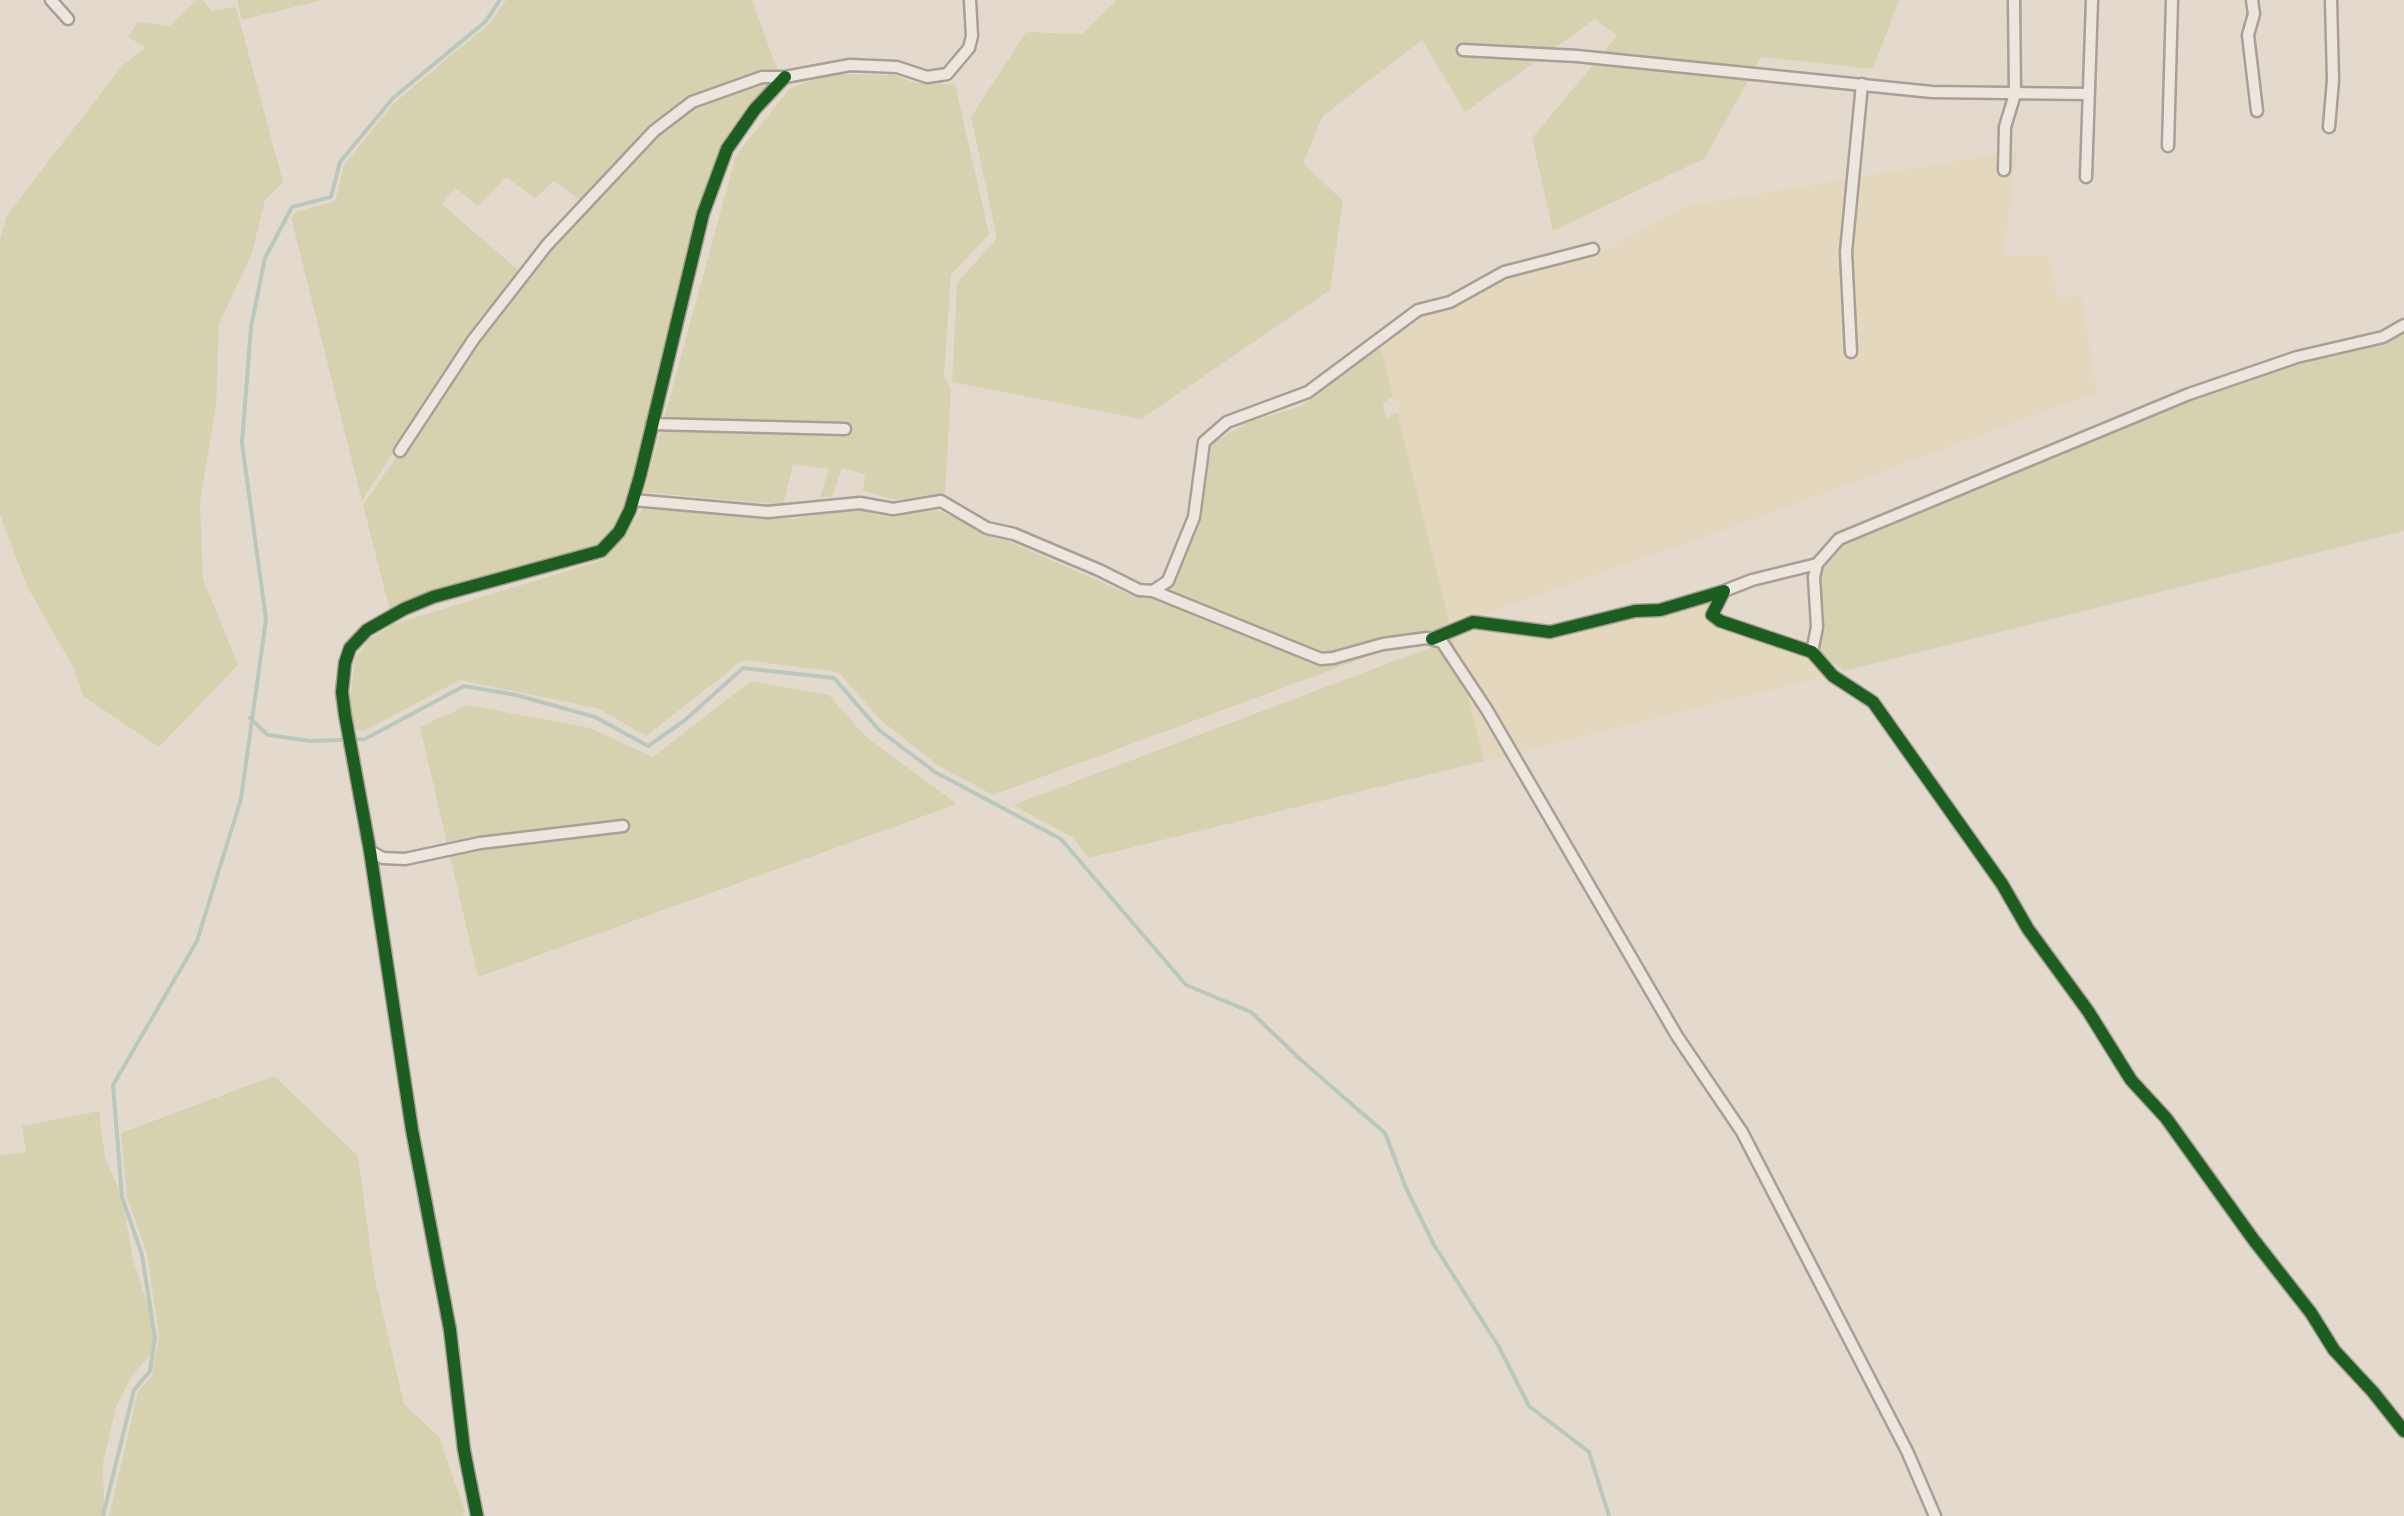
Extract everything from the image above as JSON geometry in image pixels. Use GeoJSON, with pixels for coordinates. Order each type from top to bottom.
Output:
{"type":"FeatureCollection","features":[{"type":"Feature","properties":{"kind":"street"},"geometry":{"type":"LineString","coordinates":[[51,0],[68,19]]}},
{"type":"Feature","properties":{"kind":"street"},"geometry":{"type":"LineString","coordinates":[[400,451],[473,340],[547,245],[654,132],[692,102],[762,77],[785,77],[850,65],[897,67],[927,77],[947,74],[968,48],[972,36],[970,0]]}},
{"type":"Feature","properties":{"kind":"street"},"geometry":{"type":"LineString","coordinates":[[2004,170],[2004,126],[2015,94],[2014,0]]}},
{"type":"Feature","properties":{"kind":"street"},"geometry":{"type":"LineString","coordinates":[[2086,177],[2092,0]]}},
{"type":"Feature","properties":{"kind":"street"},"geometry":{"type":"LineString","coordinates":[[2168,146],[2172,0]]}},
{"type":"Feature","properties":{"kind":"street"},"geometry":{"type":"LineString","coordinates":[[2252,0],[2254,14],[2248,35],[2256,111]]}},
{"type":"Feature","properties":{"kind":"street"},"geometry":{"type":"LineString","coordinates":[[2329,127],[2333,80],[2331,0]]}},
{"type":"Feature","properties":{"kind":"street"},"geometry":{"type":"LineString","coordinates":[[1463,50],[1594,57],[1932,92],[2088,94]]}},
{"type":"Feature","properties":{"kind":"street"},"geometry":{"type":"LineString","coordinates":[[477,1516],[464,1450],[450,1330],[412,1130],[342,692],[344,662],[350,648],[382,620],[433,597],[601,550],[619,532],[633,500],[702,214],[727,149],[785,77]]}},
{"type":"Feature","properties":{"kind":"street"},"geometry":{"type":"LineString","coordinates":[[1851,352],[1846,252],[1862,84]]}},
{"type":"Feature","properties":{"kind":"street"},"geometry":{"type":"LineString","coordinates":[[1153,591],[1168,581],[1194,517],[1204,442],[1226,422],[1308,392],[1418,310],[1450,302],[1504,272],[1592,250]]}},
{"type":"Feature","properties":{"kind":"street"},"geometry":{"type":"LineString","coordinates":[[1812,652],[1818,627],[1814,577],[1817,564],[1839,540],[2189,394],[2297,357],[2383,337],[2404,325]]}},
{"type":"Feature","properties":{"kind":"street"},"geometry":{"type":"LineString","coordinates":[[652,424],[845,429]]}},
{"type":"Feature","properties":{"kind":"street"},"geometry":{"type":"LineString","coordinates":[[633,500],[768,512],[860,504],[893,508],[941,501],[987,528],[1014,534],[1139,590],[1153,591],[1321,659],[1384,644],[1432,639],[1473,622],[1550,632],[1635,611],[1660,610],[1817,564]]}},
{"type":"Feature","properties":{"kind":"street"},"geometry":{"type":"LineString","coordinates":[[1724,591],[1712,615],[1720,621],[1812,652],[1833,676],[1873,702],[2002,884],[2028,929],[2088,1011],[2131,1080],[2166,1118],[2252,1239],[2311,1313],[2334,1350],[2404,1432]]}},
{"type":"Feature","properties":{"kind":"street"},"geometry":{"type":"LineString","coordinates":[[1432,639],[1442,642],[1487,710],[1678,1036],[1742,1132],[1907,1451],[1936,1516]]}},
{"type":"Feature","properties":{"kind":"street"},"geometry":{"type":"LineString","coordinates":[[370,851],[383,858],[405,859],[480,844],[623,826]]}},
{"type":"Feature","properties":{"kind":"shaded area"},"geometry":{"type":"Polygon","coordinates":[[[197,0],[203,0],[212,11],[236,7],[283,182],[265,200],[252,253],[219,324],[216,407],[200,502],[203,579],[238,665],[159,747],[83,696],[74,669],[28,588],[0,515],[0,240],[7,215],[122,66],[146,48],[128,37],[138,22],[169,26],[197,0]]]}},
{"type":"Feature","properties":{"kind":"shaded area"},"geometry":{"type":"Polygon","coordinates":[[[237,0],[322,0],[242,20],[237,0]]]}},
{"type":"Feature","properties":{"kind":"shaded area"},"geometry":{"type":"Polygon","coordinates":[[[506,0],[752,0],[778,72],[760,73],[688,99],[582,201],[554,181],[535,198],[506,177],[478,206],[455,188],[442,204],[519,271],[468,336],[362,501],[291,217],[335,201],[344,165],[393,104],[491,22],[506,0]]]}},
{"type":"Feature","properties":{"kind":"shaded area"},"geometry":{"type":"Polygon","coordinates":[[[1117,0],[1899,0],[1873,69],[1761,57],[1705,158],[1553,231],[1532,138],[1617,36],[1595,19],[1465,112],[1422,40],[1323,116],[1303,163],[1343,201],[1330,290],[1141,419],[952,382],[957,283],[997,238],[971,117],[1026,32],[1082,34],[1117,0]]]}},
{"type":"Feature","properties":{"kind":"shaded area"},"geometry":{"type":"Polygon","coordinates":[[[825,74],[896,75],[915,83],[955,84],[989,234],[951,275],[944,376],[951,389],[945,493],[896,500],[863,491],[865,474],[842,468],[832,497],[820,497],[829,469],[793,464],[783,505],[644,492],[736,155],[790,89],[825,74]]]}},
{"type":"Feature","properties":{"kind":"shaded area"},"geometry":{"type":"Polygon","coordinates":[[[774,82],[723,147],[666,343],[659,391],[624,511],[615,529],[599,546],[427,594],[390,611],[363,505],[477,342],[554,245],[658,136],[697,106],[774,82]]]}},
{"type":"Feature","properties":{"kind":"shaded area"},"geometry":{"type":"Polygon","coordinates":[[[2017,151],[2003,256],[2048,255],[2058,298],[2081,296],[2097,392],[1450,626],[1397,413],[1400,403],[1393,397],[1379,342],[1409,319],[1449,308],[1507,277],[1598,254],[1685,206],[2017,151]]]}},
{"type":"Feature","properties":{"kind":"shaded area"},"geometry":{"type":"Polygon","coordinates":[[[2404,332],[2404,531],[1844,671],[1818,651],[1824,627],[1821,570],[1848,540],[2190,399],[2294,363],[2387,343],[2404,332]]]}},
{"type":"Feature","properties":{"kind":"shaded area"},"geometry":{"type":"Polygon","coordinates":[[[1379,342],[1393,397],[1383,403],[1386,418],[1397,413],[1450,626],[993,795],[939,766],[883,722],[838,672],[743,660],[646,736],[599,709],[460,680],[364,731],[353,729],[349,709],[355,658],[371,638],[394,624],[603,560],[643,509],[795,519],[856,507],[884,516],[937,510],[1133,596],[1164,599],[1200,522],[1212,444],[1248,422],[1302,406],[1379,342]]]}},
{"type":"Feature","properties":{"kind":"shaded area"},"geometry":{"type":"Polygon","coordinates":[[[1713,598],[1708,616],[1808,655],[1831,675],[1484,761],[1453,639],[1480,628],[1550,638],[1636,615],[1661,615],[1713,598]]]}},
{"type":"Feature","properties":{"kind":"shaded area"},"geometry":{"type":"Polygon","coordinates":[[[1453,639],[1484,761],[1089,858],[1072,837],[1013,805],[1453,639]]]}},
{"type":"Feature","properties":{"kind":"shaded area"},"geometry":{"type":"Polygon","coordinates":[[[751,681],[829,695],[866,737],[957,804],[478,977],[420,727],[468,705],[590,728],[653,757],[751,681]]]}},
{"type":"Feature","properties":{"kind":"shaded area"},"geometry":{"type":"Polygon","coordinates":[[[274,1076],[358,1156],[374,1275],[404,1404],[439,1437],[465,1511],[463,1516],[109,1516],[138,1392],[152,1375],[159,1337],[147,1254],[127,1197],[121,1133],[274,1076]]]}},
{"type":"Feature","properties":{"kind":"shaded area"},"geometry":{"type":"Polygon","coordinates":[[[99,1111],[105,1157],[122,1197],[133,1260],[153,1321],[153,1351],[131,1377],[116,1407],[103,1463],[101,1516],[0,1516],[0,1155],[26,1152],[22,1126],[99,1111]]]}},
{"type":"Feature","properties":{"kind":"waterway"},"geometry":{"type":"LineString","coordinates":[[103,1516],[134,1390],[150,1371],[155,1338],[142,1255],[122,1197],[113,1085],[197,941],[241,799],[266,619],[242,443],[251,327],[265,258],[292,207],[331,197],[340,162],[393,98],[485,22],[500,0]]}},
{"type":"Feature","properties":{"kind":"waterway"},"geometry":{"type":"LineString","coordinates":[[250,718],[268,735],[311,741],[365,739],[464,686],[516,695],[595,717],[648,746],[684,721],[743,668],[834,678],[879,730],[935,772],[1061,839],[1186,985],[1251,1012],[1385,1133],[1434,1245],[1499,1347],[1529,1406],[1589,1452],[1609,1516]]}},
{"type":"Feature","properties":{"kind":"cycle path"},"geometry":{"type":"LineString","coordinates":[[477,1516],[464,1450],[450,1330],[412,1130],[370,851],[345,715],[345,663],[350,648],[367,630],[404,609],[433,597],[601,551],[619,532],[640,476],[703,214],[727,149],[755,109],[785,77]]}},
{"type":"Feature","properties":{"kind":"cycle path"},"geometry":{"type":"LineString","coordinates":[[1432,639],[1473,622],[1550,632],[1635,611],[1660,610],[1724,591],[1712,615],[1720,621],[1812,652],[1833,676],[1873,702],[2002,884],[2028,929],[2088,1011],[2131,1080],[2166,1118],[2311,1313],[2334,1350],[2404,1431]]}}]}
